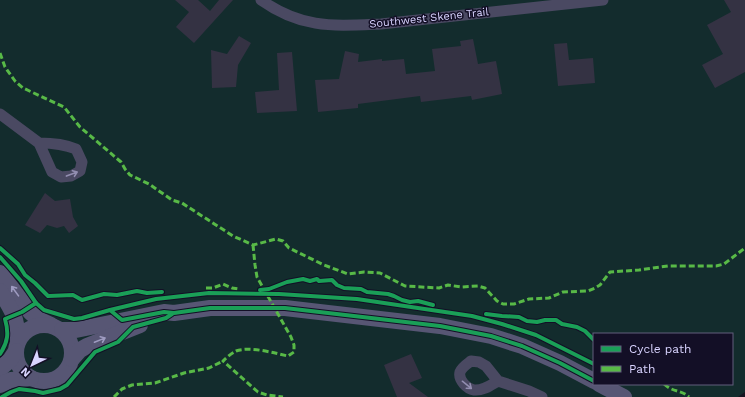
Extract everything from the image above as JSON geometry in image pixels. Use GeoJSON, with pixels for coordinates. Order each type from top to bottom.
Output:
{"type":"FeatureCollection","features":[{"type":"Feature","properties":{"kind":"street","name":"Southwest Skene Trail"},"geometry":{"type":"LineString","coordinates":[[261,0],[285,14],[301,21],[322,25],[346,25],[380,24],[603,0]]}},
{"type":"Feature","properties":{"kind":"street"},"geometry":{"type":"LineString","coordinates":[[0,114],[39,143]]}},
{"type":"Feature","properties":{"kind":"street"},"geometry":{"type":"LineString","coordinates":[[0,273],[31,314],[57,328],[71,342],[73,349],[72,359]]}},
{"type":"Feature","properties":{"kind":"street"},"geometry":{"type":"LineString","coordinates":[[0,291],[14,315],[18,326],[18,363],[23,372],[31,378]]}},
{"type":"Feature","properties":{"kind":"street"},"geometry":{"type":"LineString","coordinates":[[0,369],[10,360],[24,332],[36,325],[76,330],[164,312],[174,313],[210,308],[286,308],[440,326],[491,336],[522,346],[560,363],[593,380]]}},
{"type":"Feature","properties":{"kind":"street"},"geometry":{"type":"LineString","coordinates":[[0,386],[11,380],[31,378],[44,381],[58,378],[68,368],[72,359],[80,350],[92,343],[133,327],[166,318],[174,313]]}},
{"type":"Feature","properties":{"kind":"street"},"geometry":{"type":"LineString","coordinates":[[498,381],[542,397]]}},
{"type":"Feature","properties":{"kind":"street"},"geometry":{"type":"LineString","coordinates":[[601,385],[624,397]]}},
{"type":"Feature","properties":{"kind":"green space"},"geometry":{"type":"Polygon","coordinates":[[[0,0],[745,0],[745,392],[738,397],[0,397],[0,0]]]}},
{"type":"Feature","properties":{"kind":"building"},"geometry":{"type":"Polygon","coordinates":[[[175,0],[198,0],[210,11],[219,0],[233,0],[194,43],[176,27],[189,12],[175,0]]]}},
{"type":"Feature","properties":{"kind":"building"},"geometry":{"type":"Polygon","coordinates":[[[724,0],[745,0],[745,72],[715,88],[702,65],[723,54],[707,25],[731,12],[724,0]]]}},
{"type":"Feature","properties":{"kind":"building"},"geometry":{"type":"Polygon","coordinates":[[[239,36],[251,43],[238,65],[236,87],[212,88],[211,50],[227,54],[239,36]]]}},
{"type":"Feature","properties":{"kind":"building"},"geometry":{"type":"Polygon","coordinates":[[[473,39],[478,64],[496,61],[502,94],[472,100],[471,96],[421,102],[420,96],[358,104],[358,108],[318,112],[315,80],[339,79],[345,51],[359,54],[358,62],[382,59],[382,61],[404,59],[406,74],[435,71],[432,49],[461,46],[460,41],[473,39]]]}},
{"type":"Feature","properties":{"kind":"building"},"geometry":{"type":"Polygon","coordinates":[[[567,43],[569,60],[593,58],[595,83],[558,86],[554,44],[567,43]]]}},
{"type":"Feature","properties":{"kind":"building"},"geometry":{"type":"Polygon","coordinates":[[[292,52],[297,111],[257,113],[255,92],[279,90],[277,53],[292,52]]]}},
{"type":"Feature","properties":{"kind":"building"},"geometry":{"type":"Polygon","coordinates":[[[45,193],[55,201],[70,199],[73,217],[78,226],[69,233],[64,226],[57,228],[47,225],[40,233],[25,225],[45,193]]]}},
{"type":"Feature","properties":{"kind":"building"},"geometry":{"type":"Polygon","coordinates":[[[411,354],[422,378],[409,383],[428,397],[397,397],[384,365],[411,354]]]}},
{"type":"Feature","properties":{"kind":"marked path"},"geometry":{"type":"LineString","coordinates":[[0,53],[5,67],[15,81],[23,88],[64,107],[80,127],[121,162],[130,175],[149,184],[172,200],[182,203],[233,236],[253,245],[276,239],[283,241],[289,248],[324,265],[348,274],[364,272],[380,273],[405,286],[439,288],[448,285],[461,287],[478,286],[485,288],[497,301],[503,304],[514,304],[529,299],[549,298],[563,292],[588,291],[600,285],[610,272],[668,266],[716,266],[724,264],[745,248]]}},
{"type":"Feature","properties":{"kind":"marked path"},"geometry":{"type":"LineString","coordinates":[[253,245],[257,277],[291,337],[294,345],[294,352],[288,356],[262,350],[248,349],[236,351],[223,361],[258,392],[283,397]]}},
{"type":"Feature","properties":{"kind":"marked path"},"geometry":{"type":"LineString","coordinates":[[206,288],[213,288],[223,284],[239,289]]}},
{"type":"Feature","properties":{"kind":"marked path"},"geometry":{"type":"LineString","coordinates":[[114,397],[122,389],[132,385],[155,383],[184,373],[209,368],[223,361]]}},
{"type":"Feature","properties":{"kind":"marked path"},"geometry":{"type":"LineString","coordinates":[[665,385],[689,397]]}},
{"type":"Feature","properties":{"kind":"cycle path"},"geometry":{"type":"LineString","coordinates":[[0,248],[18,264],[25,275],[48,296],[73,295],[82,300],[104,294],[117,295],[137,291],[147,293],[162,292]]}},
{"type":"Feature","properties":{"kind":"cycle path"},"geometry":{"type":"LineString","coordinates":[[0,257],[21,281],[36,303]]}},
{"type":"Feature","properties":{"kind":"cycle path"},"geometry":{"type":"LineString","coordinates":[[260,290],[269,289],[287,282],[303,279],[310,281],[317,279],[319,281],[332,280],[337,285],[344,288],[361,289],[367,292],[388,294],[410,302],[418,301],[433,305]]}},
{"type":"Feature","properties":{"kind":"cycle path"},"geometry":{"type":"LineString","coordinates":[[0,354],[7,337],[5,319],[22,312],[36,303],[44,310],[74,319],[156,299],[209,293],[279,294],[357,299],[472,316],[536,335],[593,364]]}},
{"type":"Feature","properties":{"kind":"cycle path"},"geometry":{"type":"LineString","coordinates":[[110,310],[122,320],[164,312],[174,313],[210,308],[285,308],[440,326],[491,336],[522,346],[560,363],[593,380]]}},
{"type":"Feature","properties":{"kind":"cycle path"},"geometry":{"type":"LineString","coordinates":[[2,397],[19,389],[43,393],[60,389],[67,385],[95,352],[118,342],[133,327],[166,318],[172,314]]}},
{"type":"Feature","properties":{"kind":"cycle path"},"geometry":{"type":"LineString","coordinates":[[486,314],[519,317],[527,321],[537,322],[556,320],[562,324],[577,327],[585,331],[593,339]]}}]}
